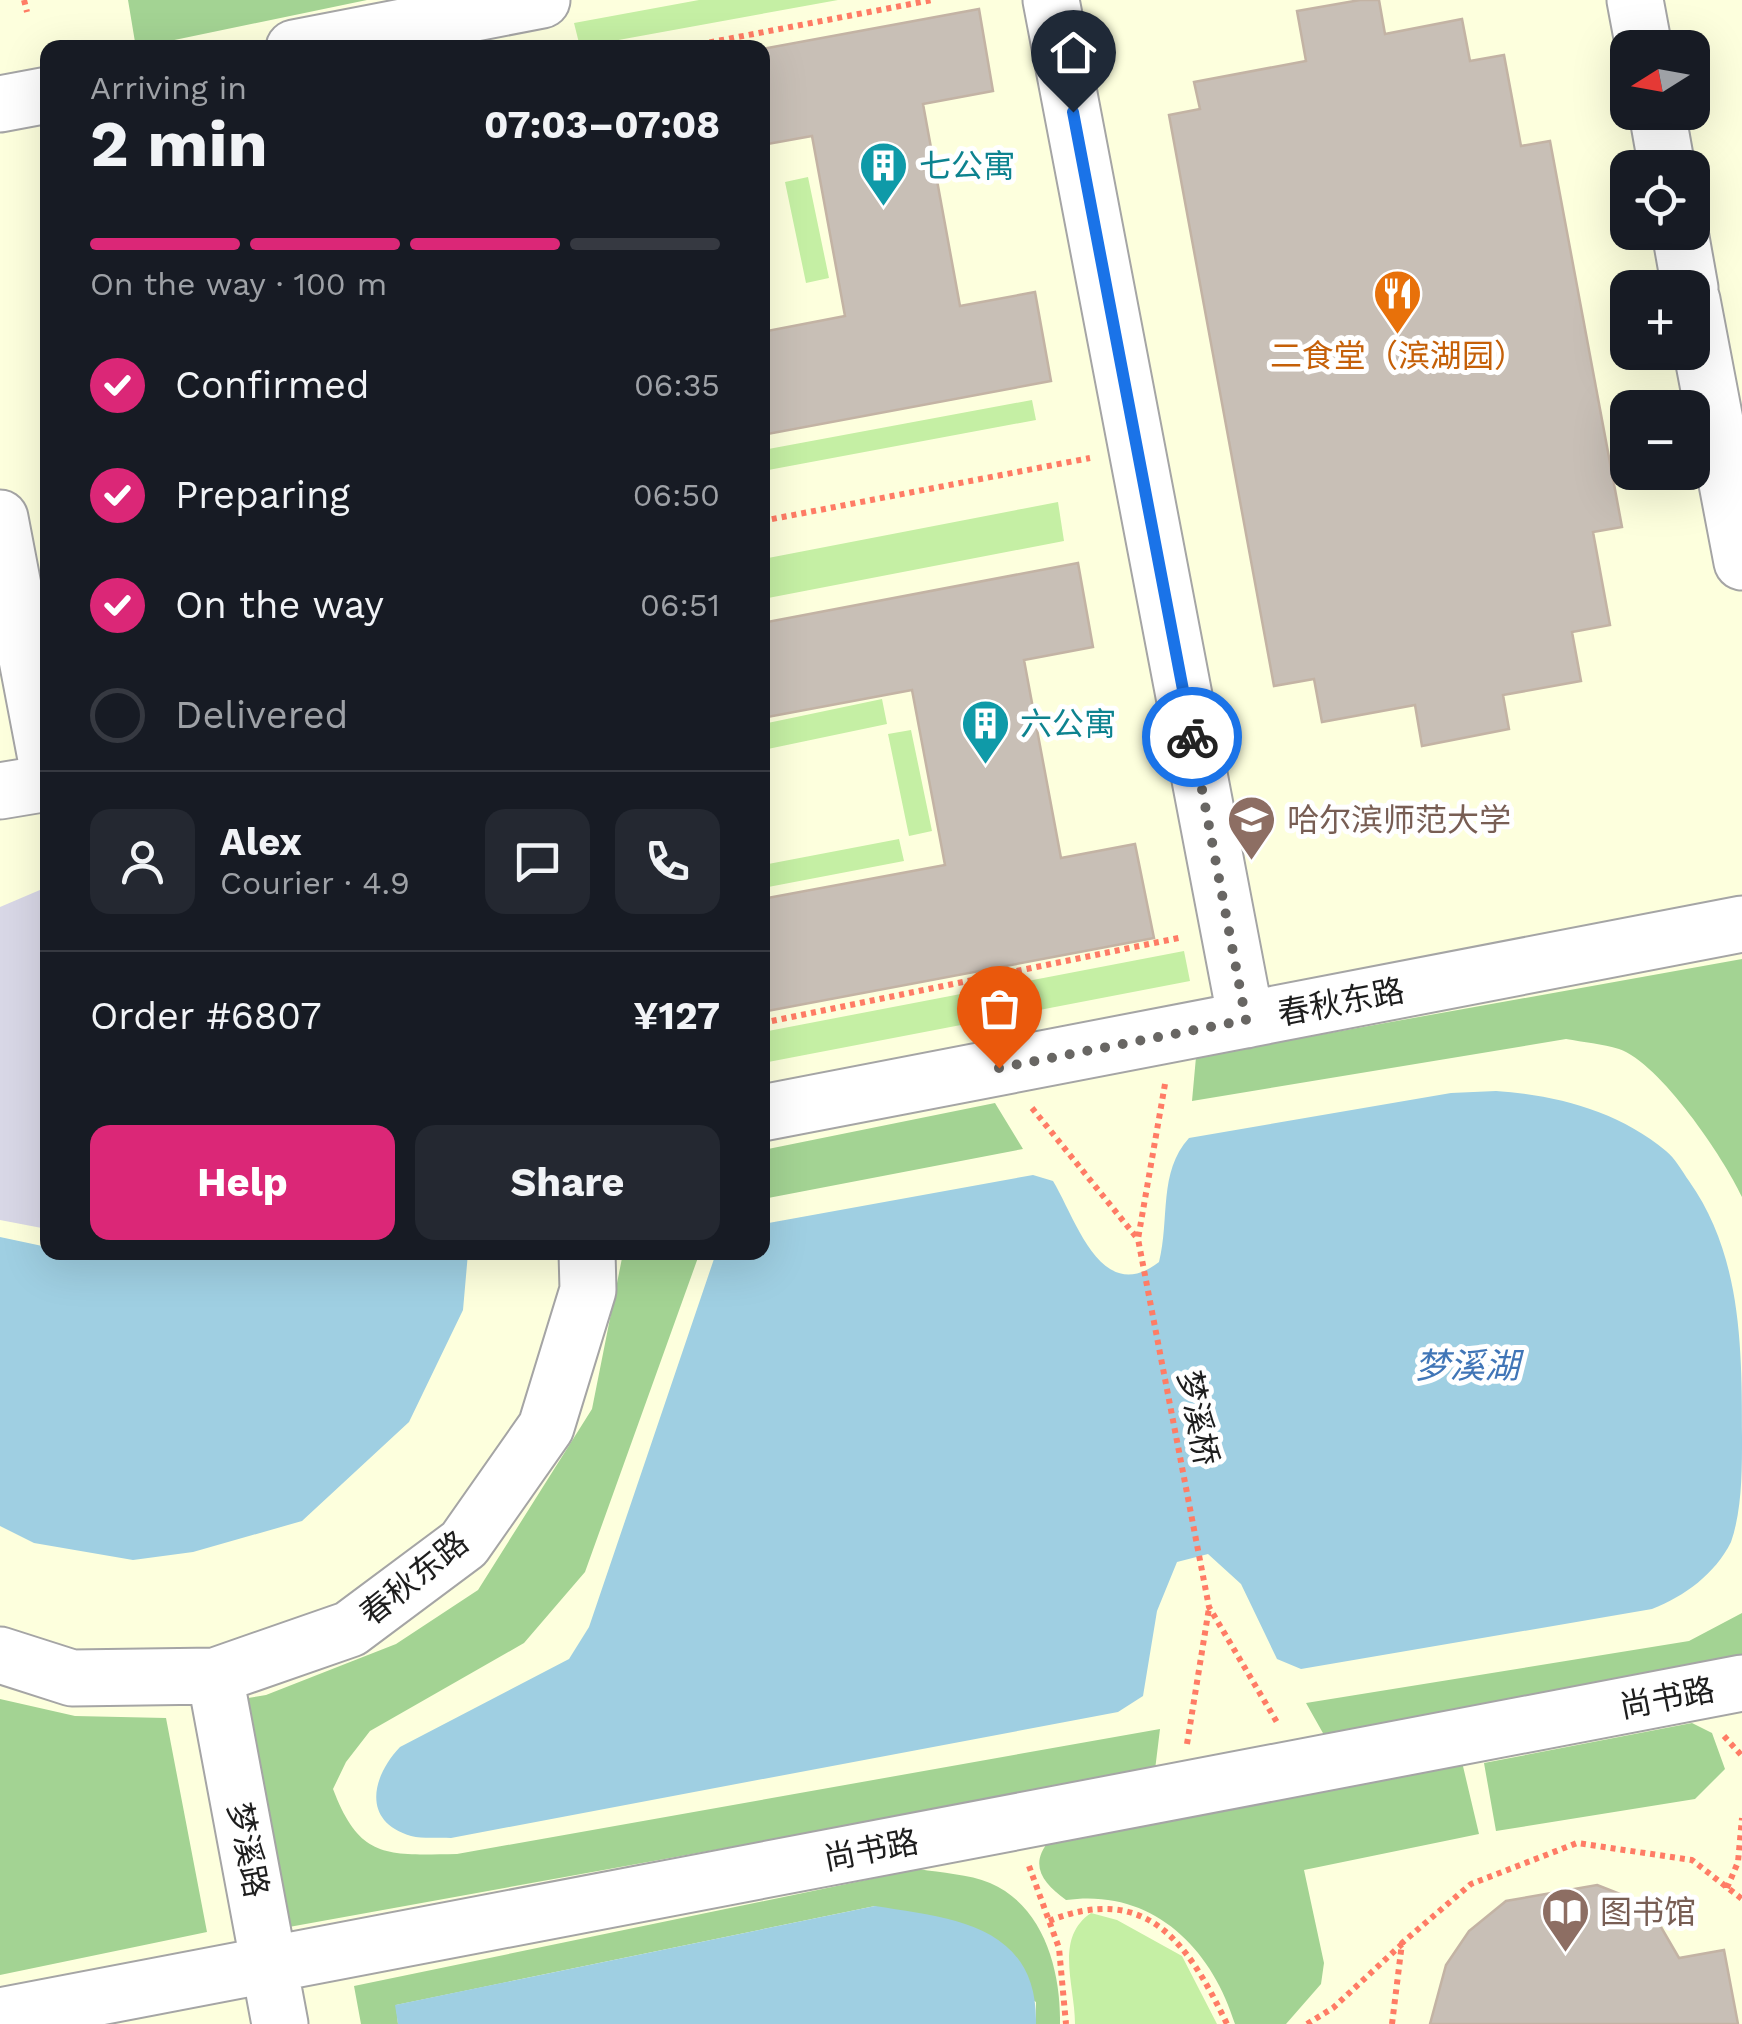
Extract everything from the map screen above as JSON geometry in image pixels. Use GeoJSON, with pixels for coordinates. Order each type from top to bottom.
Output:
{"type":"FeatureCollection","features":[{"type":"Feature","properties":{"kind":"lane"},"geometry":{"type":"LineString","coordinates":[[335,40],[542,0]]}},
{"type":"Feature","properties":{"kind":"lane"},"geometry":{"type":"LineString","coordinates":[[1052,0],[1246,1020]]}},
{"type":"Feature","properties":{"kind":"lane"},"geometry":{"type":"LineString","coordinates":[[1635,0],[1641,30]]}},
{"type":"Feature","properties":{"kind":"lane"},"geometry":{"type":"LineString","coordinates":[[0,104],[40,96]]}},
{"type":"Feature","properties":{"kind":"lane"},"geometry":{"type":"LineString","coordinates":[[1705,370],[1742,562]]}},
{"type":"Feature","properties":{"kind":"lane"},"geometry":{"type":"LineString","coordinates":[[0,518],[40,727]]}},
{"type":"Feature","properties":{"kind":"lane"},"geometry":{"type":"LineString","coordinates":[[0,791],[40,784]]}},
{"type":"Feature","properties":{"kind":"lane","name":"春秋东路"},"geometry":{"type":"LineString","coordinates":[[770,1111],[1742,924]]}},
{"type":"Feature","properties":{"kind":"lane","name":"春秋东路"},"geometry":{"type":"LineString","coordinates":[[0,1655],[72,1678],[214,1676],[350,1630],[464,1544],[546,1427],[588,1290],[588,1260]]}},
{"type":"Feature","properties":{"kind":"lane","name":"梦溪路"},"geometry":{"type":"LineString","coordinates":[[214,1676],[280,2024]]}},
{"type":"Feature","properties":{"kind":"lane","name":"尚书路"},"geometry":{"type":"LineString","coordinates":[[0,2016],[1742,1683]]}},
{"type":"Feature","properties":{"kind":"path"},"geometry":{"type":"LineString","coordinates":[[24,0],[27,12]]}},
{"type":"Feature","properties":{"kind":"path"},"geometry":{"type":"LineString","coordinates":[[722,40],[932,0]]}},
{"type":"Feature","properties":{"kind":"path"},"geometry":{"type":"LineString","coordinates":[[770,519],[1137,450]]}},
{"type":"Feature","properties":{"kind":"path"},"geometry":{"type":"LineString","coordinates":[[770,1021],[1228,928]]}},
{"type":"Feature","properties":{"kind":"path"},"geometry":{"type":"LineString","coordinates":[[1138,1240],[1174,1034]]}},
{"type":"Feature","properties":{"kind":"path"},"geometry":{"type":"LineString","coordinates":[[999,1068],[1138,1240]]}},
{"type":"Feature","properties":{"kind":"path","name":"梦溪桥"},"geometry":{"type":"LineString","coordinates":[[1138,1240],[1210,1607]]}},
{"type":"Feature","properties":{"kind":"path"},"geometry":{"type":"LineString","coordinates":[[1210,1607],[1304,1767]]}},
{"type":"Feature","properties":{"kind":"path"},"geometry":{"type":"LineString","coordinates":[[1180,1791],[1210,1607]]}},
{"type":"Feature","properties":{"kind":"path"},"geometry":{"type":"LineString","coordinates":[[1728,1888],[1738,1862],[1742,1818]]}},
{"type":"Feature","properties":{"kind":"path"},"geometry":{"type":"LineString","coordinates":[[1015,1822],[1059,1948],[1066,2024]]}},
{"type":"Feature","properties":{"kind":"path"},"geometry":{"type":"LineString","coordinates":[[1307,2024],[1333,2008],[1472,1884],[1577,1843],[1692,1860],[1742,1900]]}},
{"type":"Feature","properties":{"kind":"path"},"geometry":{"type":"LineString","coordinates":[[1049,1921],[1082,1908],[1125,1908],[1155,1924],[1188,1954],[1226,2024]]}},
{"type":"Feature","properties":{"kind":"path"},"geometry":{"type":"LineString","coordinates":[[1392,2024],[1402,1943]]}},
{"type":"Feature","properties":{"kind":"shaded area","name":"哈尔滨师范大学"},"geometry":{"type":"Polygon","coordinates":[[[0,0],[1742,0],[1742,2024],[0,2024],[0,0]]]}},
{"type":"Feature","properties":{"kind":"shaded area"},"geometry":{"type":"Polygon","coordinates":[[[40,890],[40,1228],[0,1220],[0,907],[40,890]]]}},
{"type":"Feature","properties":{"kind":"green space"},"geometry":{"type":"Polygon","coordinates":[[[128,0],[367,0],[174,40],[135,40],[128,0]]]}},
{"type":"Feature","properties":{"kind":"green space"},"geometry":{"type":"Polygon","coordinates":[[[699,0],[838,0],[618,40],[578,40],[574,23],[699,0]]]}},
{"type":"Feature","properties":{"kind":"green space"},"geometry":{"type":"Polygon","coordinates":[[[808,177],[829,278],[806,283],[785,182],[808,177]]]}},
{"type":"Feature","properties":{"kind":"green space"},"geometry":{"type":"Polygon","coordinates":[[[1032,400],[1036,420],[770,470],[770,449],[1032,400]]]}},
{"type":"Feature","properties":{"kind":"green space"},"geometry":{"type":"Polygon","coordinates":[[[1058,502],[1064,541],[770,598],[770,558],[1058,502]]]}},
{"type":"Feature","properties":{"kind":"green space"},"geometry":{"type":"Polygon","coordinates":[[[882,699],[887,724],[770,749],[770,723],[882,699]]]}},
{"type":"Feature","properties":{"kind":"green space"},"geometry":{"type":"Polygon","coordinates":[[[911,730],[932,831],[909,836],[888,734],[911,730]]]}},
{"type":"Feature","properties":{"kind":"green space"},"geometry":{"type":"Polygon","coordinates":[[[899,839],[904,861],[770,887],[770,864],[899,839]]]}},
{"type":"Feature","properties":{"kind":"green space"},"geometry":{"type":"Polygon","coordinates":[[[1184,951],[1190,981],[770,1062],[770,1031],[1184,951]]]}},
{"type":"Feature","properties":{"kind":"green space"},"geometry":{"type":"Polygon","coordinates":[[[1742,959],[1742,1197],[1721,1159],[1671,1092],[1635,1058],[1600,1044],[1566,1039],[1192,1101],[1196,1057],[1742,959]]]}},
{"type":"Feature","properties":{"kind":"green space"},"geometry":{"type":"Polygon","coordinates":[[[995,1103],[1023,1149],[770,1198],[770,1149],[995,1103]]]}},
{"type":"Feature","properties":{"kind":"green space"},"geometry":{"type":"Polygon","coordinates":[[[622,1260],[697,1260],[585,1572],[524,1643],[370,1731],[346,1762],[333,1789],[343,1812],[366,1841],[394,1853],[457,1854],[1160,1729],[1155,1770],[289,1927],[242,1699],[266,1695],[396,1644],[478,1590],[592,1409],[622,1260]]]}},
{"type":"Feature","properties":{"kind":"green space"},"geometry":{"type":"Polygon","coordinates":[[[1742,1613],[1742,1660],[1328,1742],[1306,1703],[1689,1641],[1742,1613]]]}},
{"type":"Feature","properties":{"kind":"green space"},"geometry":{"type":"Polygon","coordinates":[[[0,1699],[75,1716],[166,1718],[207,1932],[0,1975],[0,1699]]]}},
{"type":"Feature","properties":{"kind":"green space"},"geometry":{"type":"Polygon","coordinates":[[[1692,1723],[1712,1733],[1725,1769],[1695,1799],[1496,1831],[1484,1763],[1692,1723]]]}},
{"type":"Feature","properties":{"kind":"green space"},"geometry":{"type":"Polygon","coordinates":[[[1462,1762],[1479,1834],[1304,1870],[1324,1963],[1321,1984],[1286,2024],[1235,2024],[1210,1970],[1173,1928],[1125,1903],[1066,1900],[1041,1873],[1040,1858],[1050,1840],[1462,1762]]]}},
{"type":"Feature","properties":{"kind":"green space"},"geometry":{"type":"Polygon","coordinates":[[[919,1869],[982,1880],[1009,1893],[1024,1907],[1046,1942],[1053,1962],[1060,2024],[1036,2024],[1036,2002],[875,1906],[396,2005],[398,2024],[361,2024],[354,1986],[919,1869]]]}},
{"type":"Feature","properties":{"kind":"green space"},"geometry":{"type":"Polygon","coordinates":[[[1091,1913],[1117,1920],[1182,1956],[1217,2024],[1075,2024],[1070,1949],[1080,1923],[1091,1913]]]}},
{"type":"Feature","properties":{"kind":"water","name":"梦溪湖"},"geometry":{"type":"Polygon","coordinates":[[[1496,1091],[1542,1096],[1607,1115],[1669,1154],[1706,1210],[1720,1240],[1735,1304],[1742,1404],[1741,1491],[1731,1542],[1717,1564],[1687,1591],[1652,1609],[1301,1669],[1277,1659],[1241,1584],[1208,1554],[1177,1562],[1157,1611],[1143,1696],[1118,1712],[451,1838],[411,1836],[384,1820],[378,1809],[378,1784],[400,1747],[569,1659],[589,1627],[714,1260],[770,1260],[770,1223],[1033,1175],[1053,1181],[1081,1235],[1106,1266],[1121,1274],[1139,1273],[1159,1262],[1169,1181],[1179,1151],[1189,1138],[1451,1093],[1496,1091]]]}},
{"type":"Feature","properties":{"kind":"water"},"geometry":{"type":"Polygon","coordinates":[[[0,1237],[40,1246],[40,1260],[467,1260],[463,1310],[409,1422],[302,1521],[193,1552],[133,1560],[34,1543],[0,1526],[0,1237]]]}},
{"type":"Feature","properties":{"kind":"water"},"geometry":{"type":"Polygon","coordinates":[[[875,1906],[960,1922],[1006,1946],[1022,1965],[1033,1991],[1036,2024],[398,2024],[395,2005],[875,1906]]]}},
{"type":"Feature","properties":{"kind":"building","name":"二食堂（滨湖园）"},"geometry":{"type":"Polygon","coordinates":[[[1379,0],[1385,34],[1462,19],[1470,61],[1504,55],[1521,146],[1550,141],[1610,463],[1610,490],[1615,490],[1622,527],[1593,532],[1610,625],[1572,632],[1581,681],[1503,695],[1509,729],[1422,746],[1415,705],[1322,722],[1314,679],[1274,686],[1169,115],[1200,109],[1194,82],[1306,61],[1297,11],[1379,0]]]}},
{"type":"Feature","properties":{"kind":"building","name":"七公寓"},"geometry":{"type":"Polygon","coordinates":[[[979,9],[993,91],[923,104],[960,306],[1035,292],[1051,381],[770,434],[770,330],[845,316],[812,136],[770,144],[770,48],[979,9]]]}},
{"type":"Feature","properties":{"kind":"building","name":"六公寓"},"geometry":{"type":"Polygon","coordinates":[[[1078,563],[1093,647],[1024,660],[1061,858],[1135,844],[1154,938],[770,1010],[770,898],[945,865],[912,690],[770,717],[770,621],[1078,563]]]}},
{"type":"Feature","properties":{"kind":"building","name":"图书馆"},"geometry":{"type":"Polygon","coordinates":[[[1597,1885],[1633,1899],[1661,1927],[1679,1958],[1724,1950],[1738,2024],[1430,2024],[1446,1965],[1469,1931],[1506,1901],[1597,1885]]]}},
{"type":"Feature","properties":{"kind":"way so far"},"geometry":{"type":"LineString","coordinates":[[999,1068],[1246,1020],[1192,737]]}},
{"type":"Feature","properties":{"kind":"place","name":"七公寓"},"geometry":{"type":"Point","coordinates":[884,208]}},
{"type":"Feature","properties":{"kind":"place","name":"二食堂（滨湖园）"},"geometry":{"type":"Point","coordinates":[1398,336]}},
{"type":"Feature","properties":{"kind":"place","name":"六公寓"},"geometry":{"type":"Point","coordinates":[985,766]}},
{"type":"Feature","properties":{"kind":"place","name":"哈尔滨师范大学"},"geometry":{"type":"Point","coordinates":[1252,862]}},
{"type":"Feature","properties":{"kind":"place","name":"图书馆"},"geometry":{"type":"Point","coordinates":[1565,1954]}},
{"type":"Feature","properties":{"kind":"route"},"geometry":{"type":"LineString","coordinates":[[1073,112],[1192,737]]}}]}
